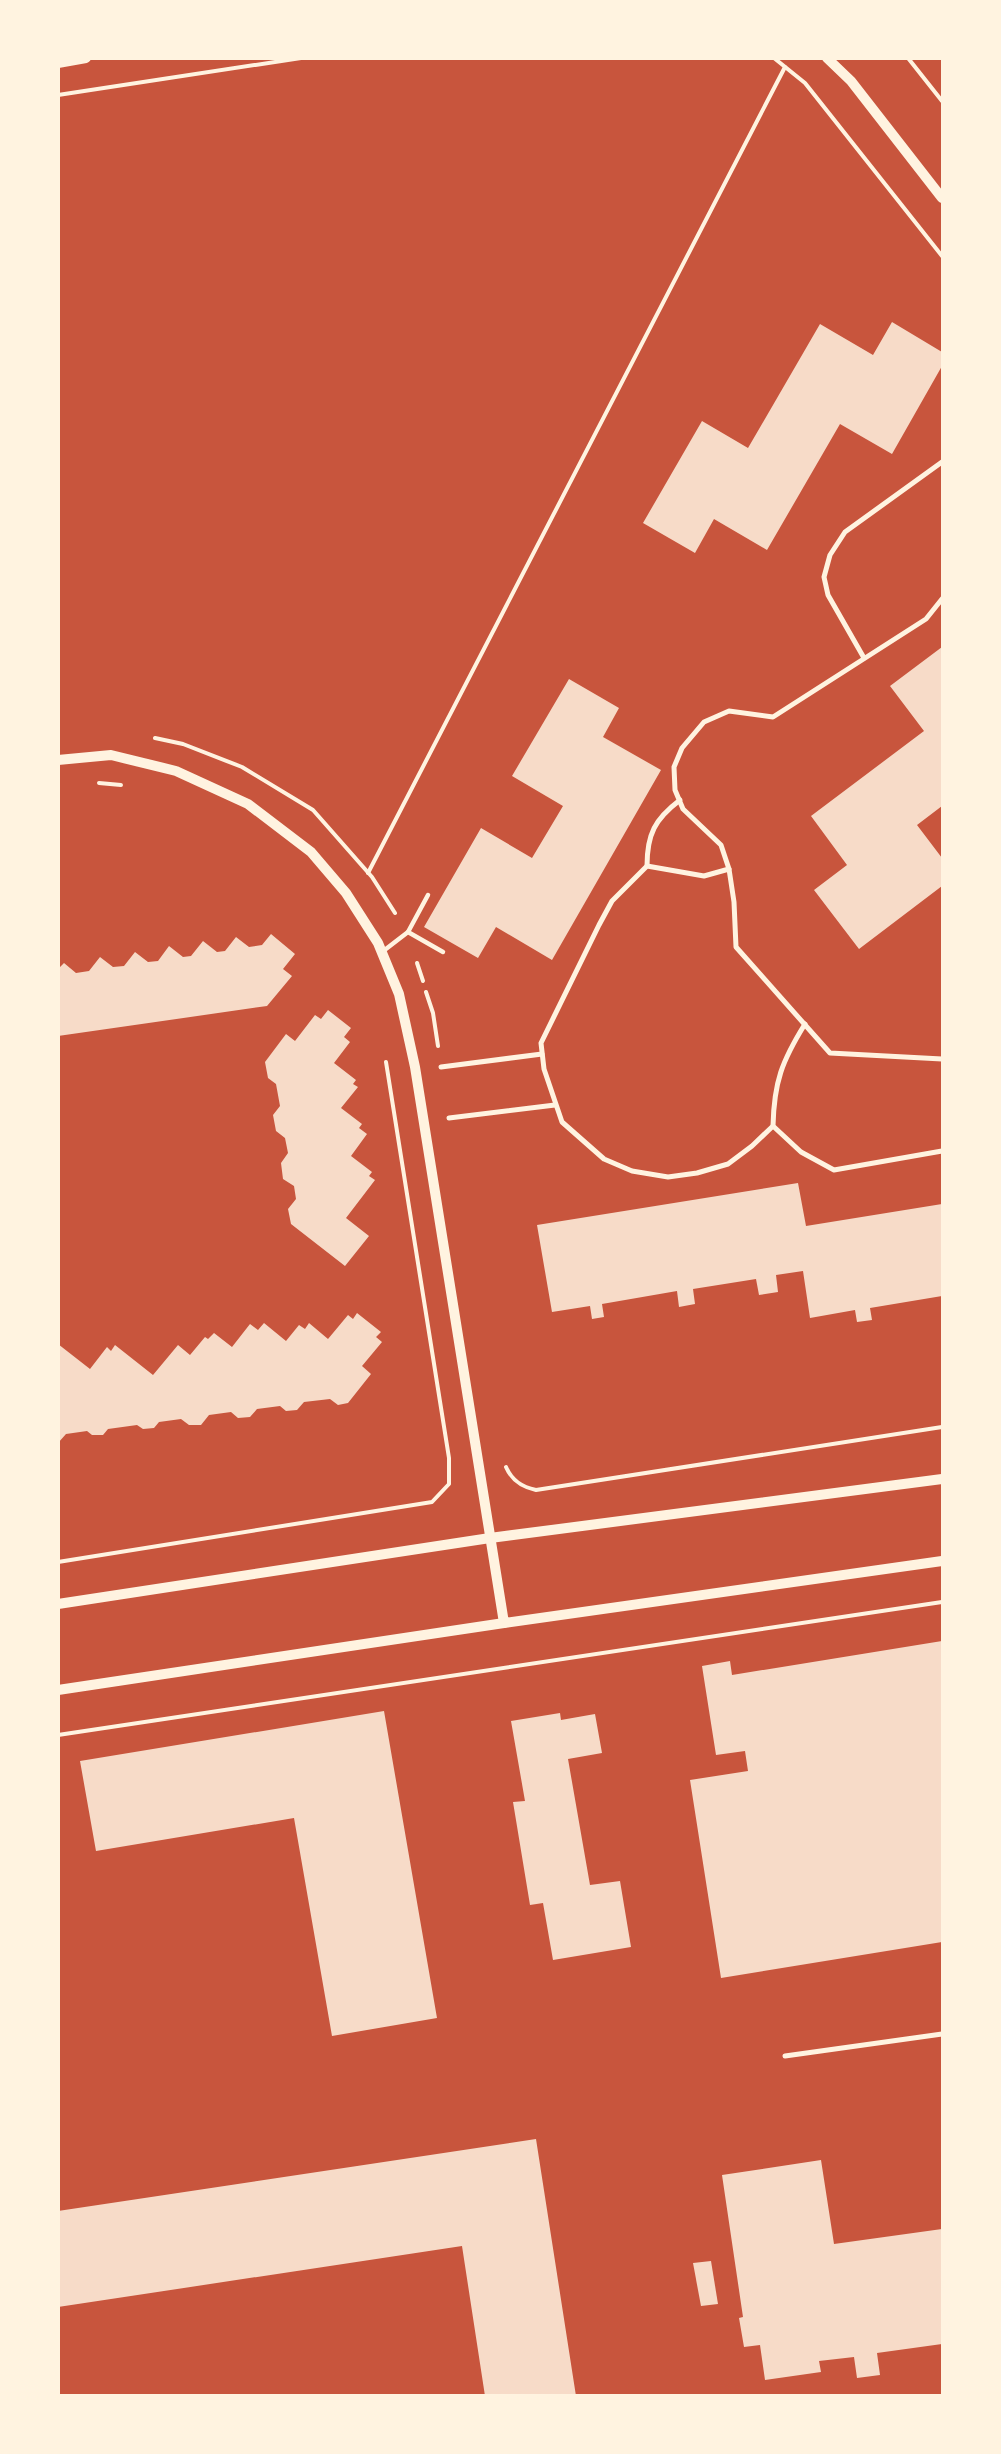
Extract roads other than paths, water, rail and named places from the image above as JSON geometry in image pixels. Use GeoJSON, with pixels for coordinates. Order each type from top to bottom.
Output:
{"type":"FeatureCollection","features":[{"type":"Feature","properties":{"kind":"street"},"geometry":{"type":"LineString","coordinates":[[58,63],[86,58]]}},
{"type":"Feature","properties":{"kind":"street"},"geometry":{"type":"LineString","coordinates":[[827,58],[851,81],[942,198]]}},
{"type":"Feature","properties":{"kind":"street"},"geometry":{"type":"LineString","coordinates":[[864,658],[828,595],[824,577],[830,555],[844,532],[942,462]]}},
{"type":"Feature","properties":{"kind":"street"},"geometry":{"type":"LineString","coordinates":[[942,598],[926,619],[773,717],[729,711],[704,722],[682,748],[674,767],[675,790],[684,809],[721,845],[729,869],[734,902],[736,946],[830,1053],[942,1059]]}},
{"type":"Feature","properties":{"kind":"street"},"geometry":{"type":"LineString","coordinates":[[58,760],[111,755],[177,771],[248,804],[311,852],[346,893],[378,943],[399,994],[415,1068],[504,1623]]}},
{"type":"Feature","properties":{"kind":"street"},"geometry":{"type":"LineString","coordinates":[[680,800],[670,808],[651,831],[647,845],[647,866],[612,901],[541,1043],[544,1070],[562,1122],[604,1159],[632,1171],[668,1177],[697,1173],[728,1164],[773,1126],[773,1098],[786,1056],[805,1024]]}},
{"type":"Feature","properties":{"kind":"street"},"geometry":{"type":"LineString","coordinates":[[647,866],[704,876],[729,869]]}},
{"type":"Feature","properties":{"kind":"street"},"geometry":{"type":"LineString","coordinates":[[441,1067],[542,1054]]}},
{"type":"Feature","properties":{"kind":"street"},"geometry":{"type":"LineString","coordinates":[[449,1118],[555,1105]]}},
{"type":"Feature","properties":{"kind":"street"},"geometry":{"type":"LineString","coordinates":[[773,1126],[801,1152],[834,1170],[942,1151]]}},
{"type":"Feature","properties":{"kind":"street"},"geometry":{"type":"LineString","coordinates":[[58,1605],[490,1538],[942,1479]]}},
{"type":"Feature","properties":{"kind":"street"},"geometry":{"type":"LineString","coordinates":[[58,1690],[504,1623],[942,1561]]}},
{"type":"Feature","properties":{"kind":"street"},"geometry":{"type":"LineString","coordinates":[[785,2056],[942,2034]]}},
{"type":"Feature","properties":{"kind":"lane"},"geometry":{"type":"LineString","coordinates":[[382,952],[408,932],[428,895]]}},
{"type":"Feature","properties":{"kind":"lane"},"geometry":{"type":"LineString","coordinates":[[408,932],[443,952]]}}]}
